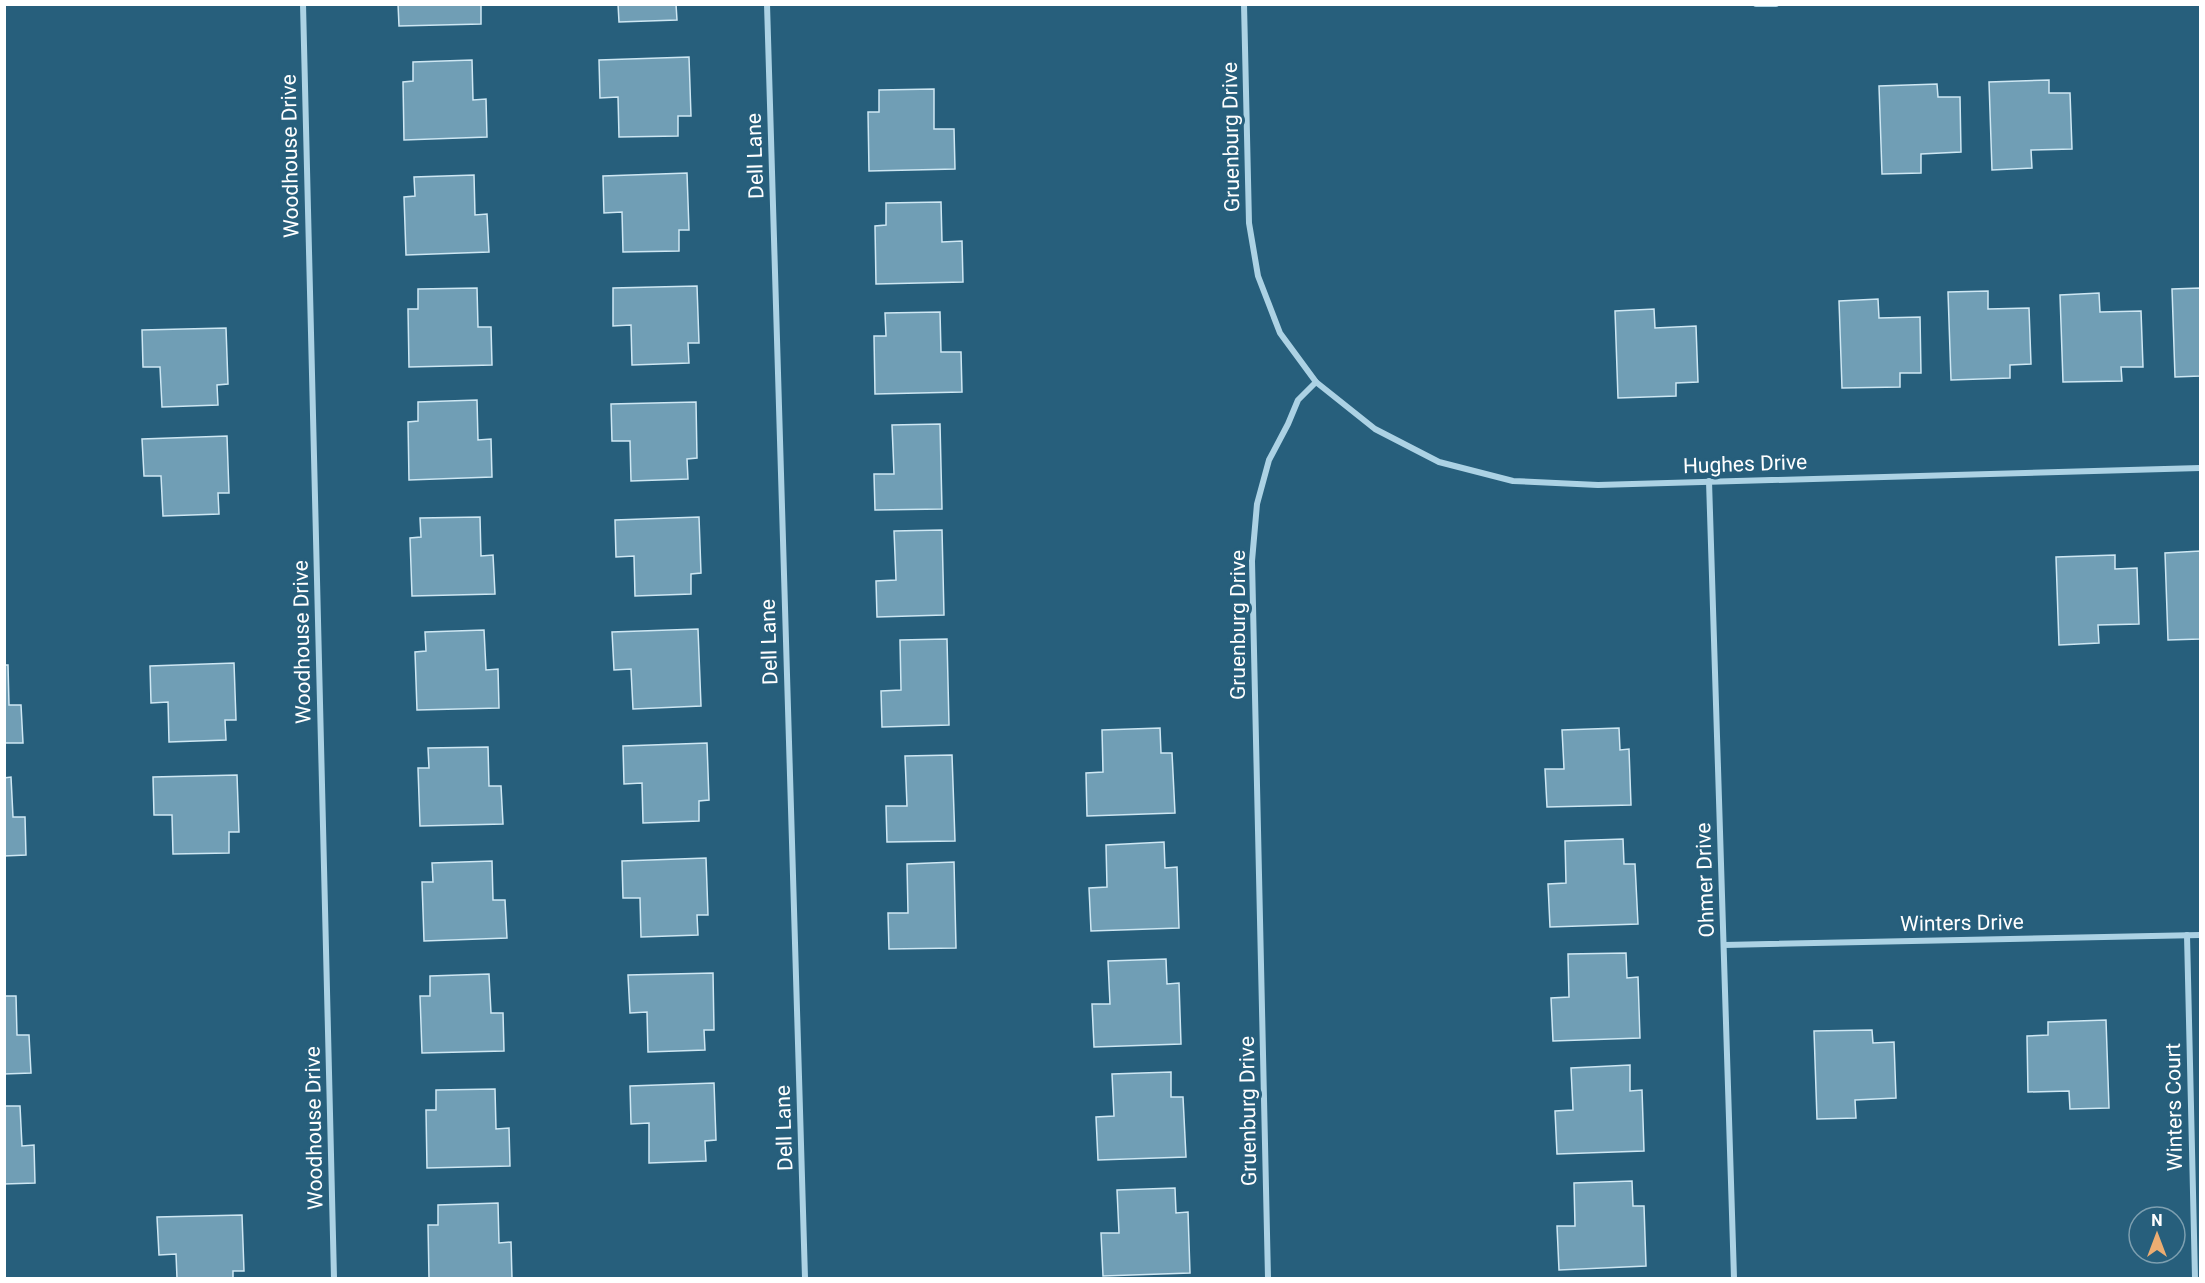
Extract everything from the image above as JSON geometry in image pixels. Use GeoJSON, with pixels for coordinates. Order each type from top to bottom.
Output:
{"type":"FeatureCollection","features":[{"type":"Feature","properties":{"kind":"street","name":"Woodhouse Drive"},"geometry":{"type":"LineString","coordinates":[[303,4],[334,1278]]}},
{"type":"Feature","properties":{"kind":"street","name":"Dell Lane"},"geometry":{"type":"LineString","coordinates":[[767,4],[805,1278]]}},
{"type":"Feature","properties":{"kind":"street","name":"Gruenburg Drive"},"geometry":{"type":"LineString","coordinates":[[1244,4],[1249,223],[1258,276],[1280,333],[1316,382],[1299,400],[1269,460],[1257,504],[1252,561],[1268,1278]]}},
{"type":"Feature","properties":{"kind":"street"},"geometry":{"type":"LineString","coordinates":[[1756,4],[1776,4]]}},
{"type":"Feature","properties":{"kind":"street","name":"Hughes Drive"},"geometry":{"type":"LineString","coordinates":[[1316,382],[1376,429],[1439,462],[1513,481],[1598,485],[2200,468]]}},
{"type":"Feature","properties":{"kind":"street","name":"Ohmer Drive"},"geometry":{"type":"LineString","coordinates":[[1709,481],[1734,1278]]}},
{"type":"Feature","properties":{"kind":"street","name":"Winters Court"},"geometry":{"type":"LineString","coordinates":[[2187,935],[2195,1278]]}},
{"type":"Feature","properties":{"kind":"street","name":"Winters Drive"},"geometry":{"type":"LineString","coordinates":[[1724,945],[2200,935]]}},
{"type":"Feature","properties":{"kind":"building"},"geometry":{"type":"Polygon","coordinates":[[[398,4],[481,4],[481,24],[399,26],[398,4]]]}},
{"type":"Feature","properties":{"kind":"building"},"geometry":{"type":"Polygon","coordinates":[[[618,4],[676,4],[677,20],[619,22],[618,4]]]}},
{"type":"Feature","properties":{"kind":"building"},"geometry":{"type":"Polygon","coordinates":[[[689,57],[691,116],[678,116],[678,136],[619,137],[618,97],[600,98],[599,60],[689,57]]]}},
{"type":"Feature","properties":{"kind":"building"},"geometry":{"type":"Polygon","coordinates":[[[472,60],[473,100],[486,99],[487,137],[404,140],[403,82],[413,81],[413,62],[472,60]]]}},
{"type":"Feature","properties":{"kind":"building"},"geometry":{"type":"Polygon","coordinates":[[[2049,80],[2049,93],[2070,93],[2072,149],[2031,150],[2032,168],[1992,170],[1989,82],[2049,80]]]}},
{"type":"Feature","properties":{"kind":"building"},"geometry":{"type":"Polygon","coordinates":[[[1937,84],[1938,97],[1960,97],[1961,152],[1921,154],[1921,173],[1882,174],[1879,86],[1937,84]]]}},
{"type":"Feature","properties":{"kind":"building"},"geometry":{"type":"Polygon","coordinates":[[[934,89],[934,129],[954,129],[955,169],[869,171],[868,112],[879,112],[879,90],[934,89]]]}},
{"type":"Feature","properties":{"kind":"building"},"geometry":{"type":"Polygon","coordinates":[[[687,173],[689,230],[679,230],[679,251],[623,252],[622,212],[604,213],[603,176],[687,173]]]}},
{"type":"Feature","properties":{"kind":"building"},"geometry":{"type":"Polygon","coordinates":[[[474,175],[475,215],[487,214],[489,252],[406,255],[404,197],[415,196],[414,177],[474,175]]]}},
{"type":"Feature","properties":{"kind":"building"},"geometry":{"type":"Polygon","coordinates":[[[941,202],[942,242],[962,241],[963,282],[876,284],[875,226],[886,225],[886,203],[941,202]]]}},
{"type":"Feature","properties":{"kind":"building"},"geometry":{"type":"Polygon","coordinates":[[[697,286],[699,343],[688,343],[689,363],[632,365],[631,325],[613,326],[613,288],[697,286]]]}},
{"type":"Feature","properties":{"kind":"building"},"geometry":{"type":"Polygon","coordinates":[[[477,288],[478,327],[491,327],[492,365],[409,367],[408,309],[418,309],[418,289],[477,288]]]}},
{"type":"Feature","properties":{"kind":"building"},"geometry":{"type":"Polygon","coordinates":[[[2200,288],[2200,376],[2175,377],[2172,289],[2200,288]]]}},
{"type":"Feature","properties":{"kind":"building"},"geometry":{"type":"Polygon","coordinates":[[[1988,291],[1988,309],[2029,308],[2031,364],[2010,365],[2010,378],[1951,380],[1948,292],[1988,291]]]}},
{"type":"Feature","properties":{"kind":"building"},"geometry":{"type":"Polygon","coordinates":[[[2099,293],[2100,312],[2141,311],[2143,367],[2121,367],[2122,381],[2063,382],[2060,295],[2099,293]]]}},
{"type":"Feature","properties":{"kind":"building"},"geometry":{"type":"Polygon","coordinates":[[[1878,299],[1879,318],[1920,317],[1921,373],[1900,373],[1900,387],[1842,388],[1839,301],[1878,299]]]}},
{"type":"Feature","properties":{"kind":"building"},"geometry":{"type":"Polygon","coordinates":[[[1654,309],[1655,328],[1696,326],[1698,382],[1676,383],[1676,396],[1618,398],[1615,311],[1654,309]]]}},
{"type":"Feature","properties":{"kind":"building"},"geometry":{"type":"Polygon","coordinates":[[[940,312],[941,352],[961,352],[962,392],[875,394],[874,336],[886,336],[885,313],[940,312]]]}},
{"type":"Feature","properties":{"kind":"building"},"geometry":{"type":"Polygon","coordinates":[[[226,328],[228,384],[217,385],[218,405],[162,407],[160,367],[143,367],[142,330],[226,328]]]}},
{"type":"Feature","properties":{"kind":"building"},"geometry":{"type":"Polygon","coordinates":[[[477,400],[478,440],[491,439],[492,477],[409,480],[408,422],[418,421],[418,402],[477,400]]]}},
{"type":"Feature","properties":{"kind":"building"},"geometry":{"type":"Polygon","coordinates":[[[696,402],[697,458],[687,459],[688,479],[631,481],[630,441],[612,441],[611,404],[696,402]]]}},
{"type":"Feature","properties":{"kind":"building"},"geometry":{"type":"Polygon","coordinates":[[[940,424],[942,509],[875,510],[874,474],[894,474],[892,425],[940,424]]]}},
{"type":"Feature","properties":{"kind":"building"},"geometry":{"type":"Polygon","coordinates":[[[227,436],[229,493],[218,493],[219,514],[163,516],[161,476],[144,476],[142,439],[227,436]]]}},
{"type":"Feature","properties":{"kind":"building"},"geometry":{"type":"Polygon","coordinates":[[[480,517],[481,556],[493,555],[495,594],[412,596],[410,538],[421,537],[420,518],[480,517]]]}},
{"type":"Feature","properties":{"kind":"building"},"geometry":{"type":"Polygon","coordinates":[[[699,517],[701,573],[691,574],[691,594],[635,596],[634,556],[616,557],[615,520],[699,517]]]}},
{"type":"Feature","properties":{"kind":"building"},"geometry":{"type":"Polygon","coordinates":[[[942,530],[944,615],[877,617],[876,581],[896,580],[894,531],[942,530]]]}},
{"type":"Feature","properties":{"kind":"building"},"geometry":{"type":"Polygon","coordinates":[[[2200,551],[2200,639],[2168,640],[2165,553],[2200,551]]]}},
{"type":"Feature","properties":{"kind":"building"},"geometry":{"type":"Polygon","coordinates":[[[2115,555],[2115,569],[2137,568],[2139,624],[2098,625],[2099,643],[2059,645],[2056,557],[2115,555]]]}},
{"type":"Feature","properties":{"kind":"building"},"geometry":{"type":"Polygon","coordinates":[[[698,629],[701,706],[633,709],[631,669],[614,670],[612,632],[698,629]]]}},
{"type":"Feature","properties":{"kind":"building"},"geometry":{"type":"Polygon","coordinates":[[[484,630],[486,670],[498,669],[499,708],[417,710],[415,652],[426,651],[425,632],[484,630]]]}},
{"type":"Feature","properties":{"kind":"building"},"geometry":{"type":"Polygon","coordinates":[[[947,639],[949,725],[882,727],[881,691],[901,690],[900,640],[947,639]]]}},
{"type":"Feature","properties":{"kind":"building"},"geometry":{"type":"Polygon","coordinates":[[[234,663],[236,720],[225,720],[226,740],[169,742],[168,702],[151,703],[150,666],[234,663]]]}},
{"type":"Feature","properties":{"kind":"building"},"geometry":{"type":"Polygon","coordinates":[[[4,665],[8,665],[9,705],[21,705],[23,743],[4,743],[4,665]]]}},
{"type":"Feature","properties":{"kind":"building"},"geometry":{"type":"Polygon","coordinates":[[[1160,728],[1161,753],[1172,753],[1175,813],[1087,816],[1086,773],[1103,772],[1102,730],[1160,728]]]}},
{"type":"Feature","properties":{"kind":"building"},"geometry":{"type":"Polygon","coordinates":[[[1619,728],[1620,750],[1629,749],[1631,805],[1547,807],[1545,769],[1564,769],[1562,730],[1619,728]]]}},
{"type":"Feature","properties":{"kind":"building"},"geometry":{"type":"Polygon","coordinates":[[[707,743],[709,800],[699,801],[699,821],[643,823],[642,783],[624,784],[623,746],[707,743]]]}},
{"type":"Feature","properties":{"kind":"building"},"geometry":{"type":"Polygon","coordinates":[[[488,747],[489,786],[501,786],[503,824],[420,826],[418,768],[429,768],[428,748],[488,747]]]}},
{"type":"Feature","properties":{"kind":"building"},"geometry":{"type":"Polygon","coordinates":[[[952,755],[955,841],[887,842],[886,806],[907,806],[905,756],[952,755]]]}},
{"type":"Feature","properties":{"kind":"building"},"geometry":{"type":"Polygon","coordinates":[[[237,775],[239,832],[229,832],[229,853],[173,854],[172,815],[154,815],[153,777],[237,775]]]}},
{"type":"Feature","properties":{"kind":"building"},"geometry":{"type":"Polygon","coordinates":[[[11,777],[13,817],[25,817],[26,855],[4,856],[4,778],[11,777]]]}},
{"type":"Feature","properties":{"kind":"building"},"geometry":{"type":"Polygon","coordinates":[[[1623,839],[1624,864],[1635,864],[1638,924],[1550,927],[1548,884],[1566,883],[1565,841],[1623,839]]]}},
{"type":"Feature","properties":{"kind":"building"},"geometry":{"type":"Polygon","coordinates":[[[1164,842],[1165,868],[1177,867],[1179,928],[1091,931],[1089,888],[1107,887],[1106,845],[1164,842]]]}},
{"type":"Feature","properties":{"kind":"building"},"geometry":{"type":"Polygon","coordinates":[[[706,858],[708,915],[697,915],[698,935],[641,937],[640,898],[623,898],[622,861],[706,858]]]}},
{"type":"Feature","properties":{"kind":"building"},"geometry":{"type":"Polygon","coordinates":[[[492,861],[493,900],[505,900],[507,938],[424,941],[422,882],[433,882],[432,863],[492,861]]]}},
{"type":"Feature","properties":{"kind":"building"},"geometry":{"type":"Polygon","coordinates":[[[954,862],[956,948],[889,949],[888,913],[908,913],[907,864],[954,862]]]}},
{"type":"Feature","properties":{"kind":"building"},"geometry":{"type":"Polygon","coordinates":[[[1626,953],[1627,978],[1638,977],[1640,1038],[1553,1041],[1551,998],[1569,997],[1568,954],[1626,953]]]}},
{"type":"Feature","properties":{"kind":"building"},"geometry":{"type":"Polygon","coordinates":[[[1166,959],[1167,984],[1179,983],[1181,1044],[1094,1047],[1092,1004],[1110,1004],[1108,961],[1166,959]]]}},
{"type":"Feature","properties":{"kind":"building"},"geometry":{"type":"Polygon","coordinates":[[[713,973],[714,1030],[704,1030],[705,1050],[648,1052],[647,1012],[630,1013],[628,975],[713,973]]]}},
{"type":"Feature","properties":{"kind":"building"},"geometry":{"type":"Polygon","coordinates":[[[489,974],[491,1013],[503,1013],[504,1051],[422,1053],[420,996],[430,996],[430,976],[489,974]]]}},
{"type":"Feature","properties":{"kind":"building"},"geometry":{"type":"Polygon","coordinates":[[[4,996],[16,996],[17,1035],[29,1035],[31,1073],[4,1074],[4,996]]]}},
{"type":"Feature","properties":{"kind":"building"},"geometry":{"type":"Polygon","coordinates":[[[2106,1020],[2109,1108],[2070,1109],[2069,1091],[2028,1092],[2027,1036],[2048,1035],[2048,1022],[2106,1020]]]}},
{"type":"Feature","properties":{"kind":"building"},"geometry":{"type":"Polygon","coordinates":[[[1872,1030],[1873,1043],[1894,1042],[1896,1098],[1855,1100],[1856,1118],[1817,1119],[1814,1031],[1872,1030]]]}},
{"type":"Feature","properties":{"kind":"building"},"geometry":{"type":"Polygon","coordinates":[[[1630,1065],[1630,1091],[1642,1090],[1644,1151],[1557,1154],[1555,1111],[1573,1110],[1571,1068],[1630,1065]]]}},
{"type":"Feature","properties":{"kind":"building"},"geometry":{"type":"Polygon","coordinates":[[[1171,1072],[1171,1097],[1183,1097],[1186,1157],[1098,1160],[1096,1117],[1114,1116],[1112,1074],[1171,1072]]]}},
{"type":"Feature","properties":{"kind":"building"},"geometry":{"type":"Polygon","coordinates":[[[714,1083],[716,1140],[705,1141],[706,1161],[649,1163],[649,1123],[631,1124],[630,1086],[714,1083]]]}},
{"type":"Feature","properties":{"kind":"building"},"geometry":{"type":"Polygon","coordinates":[[[495,1089],[496,1129],[509,1128],[510,1166],[427,1168],[426,1110],[436,1110],[436,1090],[495,1089]]]}},
{"type":"Feature","properties":{"kind":"building"},"geometry":{"type":"Polygon","coordinates":[[[4,1106],[20,1106],[22,1146],[34,1145],[35,1183],[4,1184],[4,1106]]]}},
{"type":"Feature","properties":{"kind":"building"},"geometry":{"type":"Polygon","coordinates":[[[1632,1181],[1633,1206],[1644,1206],[1646,1266],[1559,1270],[1557,1226],[1575,1226],[1574,1183],[1632,1181]]]}},
{"type":"Feature","properties":{"kind":"building"},"geometry":{"type":"Polygon","coordinates":[[[1175,1188],[1176,1213],[1188,1212],[1190,1273],[1103,1276],[1101,1233],[1119,1233],[1117,1190],[1175,1188]]]}},
{"type":"Feature","properties":{"kind":"building"},"geometry":{"type":"Polygon","coordinates":[[[498,1203],[499,1243],[511,1242],[512,1278],[429,1278],[428,1225],[438,1225],[438,1205],[498,1203]]]}},
{"type":"Feature","properties":{"kind":"building"},"geometry":{"type":"Polygon","coordinates":[[[242,1215],[244,1271],[233,1271],[233,1278],[177,1278],[176,1254],[159,1255],[157,1217],[242,1215]]]}}]}
